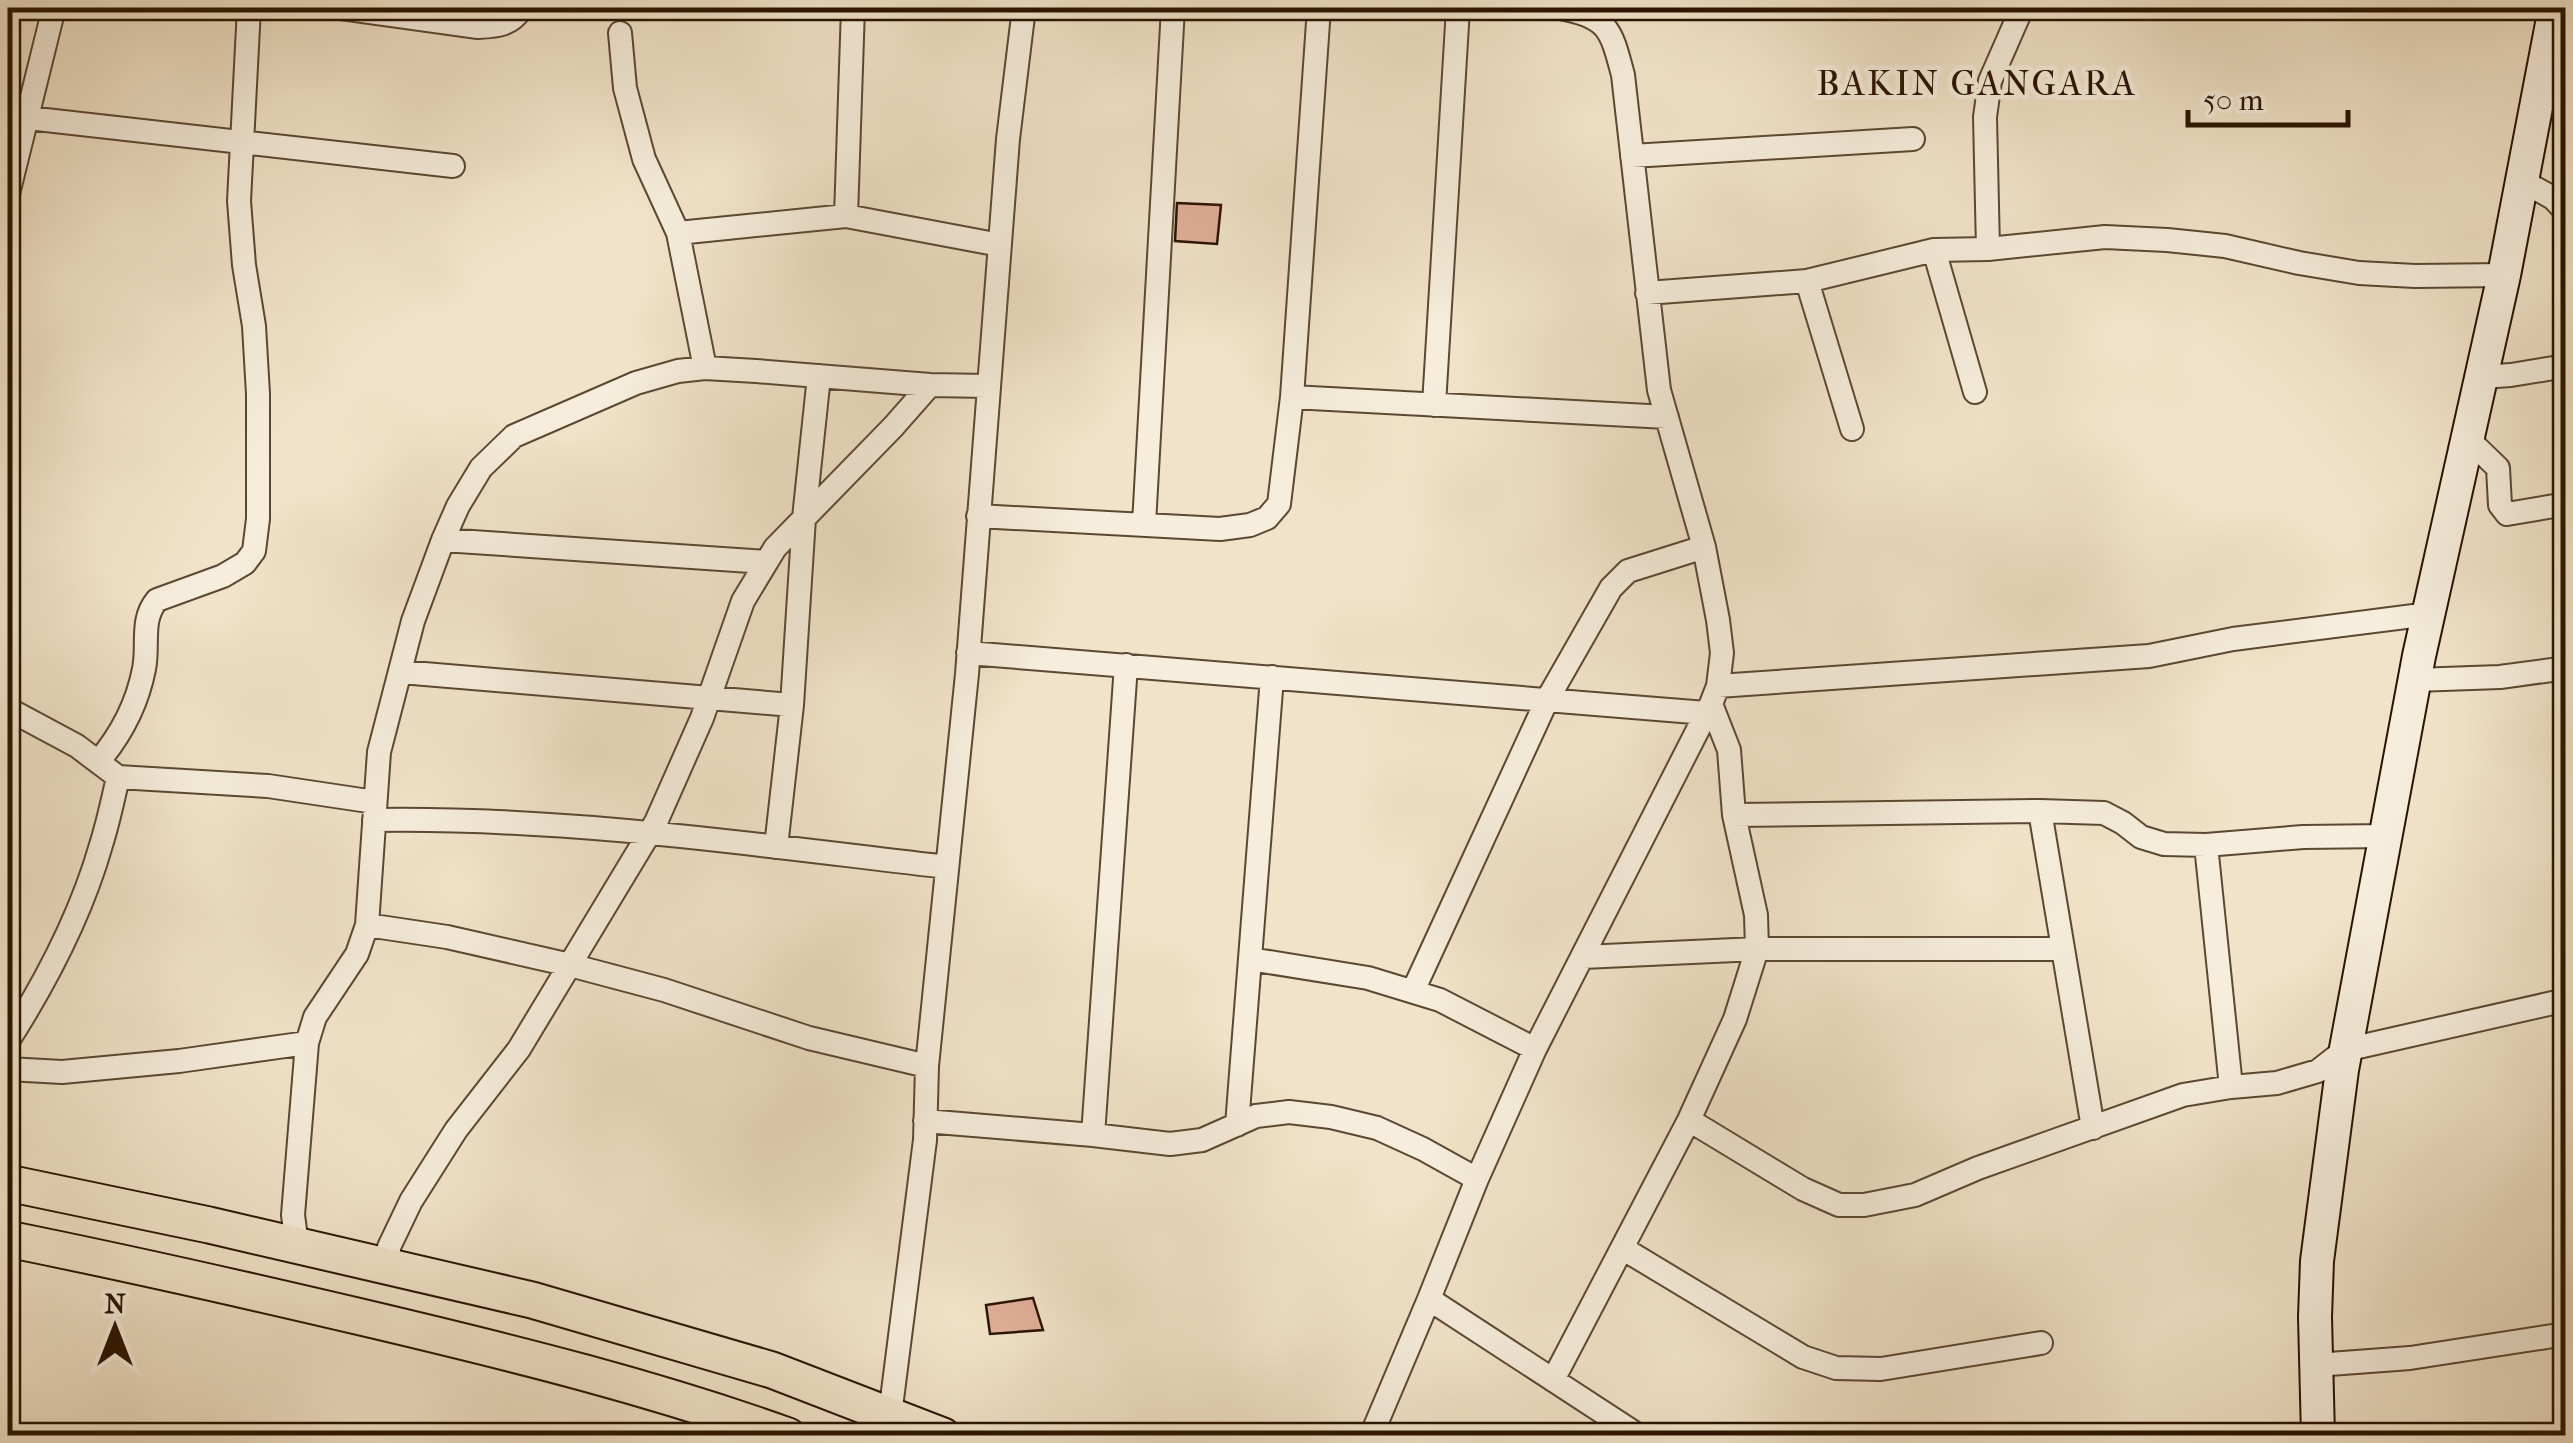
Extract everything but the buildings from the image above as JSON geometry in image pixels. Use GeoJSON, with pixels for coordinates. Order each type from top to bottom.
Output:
{"type":"FeatureCollection","features":[{"type":"Feature","properties":{"kind":"main road"},"geometry":{"type":"LineString","coordinates":[[8,1182],[532,1300],[772,1370],[943,1436]]}},
{"type":"Feature","properties":{"kind":"main road"},"geometry":{"type":"LineString","coordinates":[[8,1239],[153,1268],[552,1362],[788,1436]]}},
{"type":"Feature","properties":{"kind":"street"},"geometry":{"type":"LineString","coordinates":[[8,194],[54,8]]}},
{"type":"Feature","properties":{"kind":"street"},"geometry":{"type":"LineString","coordinates":[[98,762],[117,740],[135,703],[145,666],[146,616],[150,607],[157,600],[246,564],[254,551],[258,519],[258,394],[239,201],[249,8]]}},
{"type":"Feature","properties":{"kind":"street"},"geometry":{"type":"LineString","coordinates":[[341,8],[478,27],[513,21],[522,8]]}},
{"type":"Feature","properties":{"kind":"street"},"geometry":{"type":"LineString","coordinates":[[846,216],[853,8]]}},
{"type":"Feature","properties":{"kind":"street"},"geometry":{"type":"LineString","coordinates":[[890,1415],[926,1121],[927,1066],[968,653],[1008,140],[1024,8]]}},
{"type":"Feature","properties":{"kind":"street"},"geometry":{"type":"LineString","coordinates":[[1144,524],[1173,8]]}},
{"type":"Feature","properties":{"kind":"street"},"geometry":{"type":"LineString","coordinates":[[978,516],[1220,529],[1267,518],[1279,504],[1292,397],[1319,8]]}},
{"type":"Feature","properties":{"kind":"street"},"geometry":{"type":"LineString","coordinates":[[1434,405],[1458,8]]}},
{"type":"Feature","properties":{"kind":"street"},"geometry":{"type":"LineString","coordinates":[[1372,1436],[1535,1049],[1712,701],[1722,653],[1704,547],[1659,390],[1623,75],[1614,38],[1597,18],[1560,8]]}},
{"type":"Feature","properties":{"kind":"street"},"geometry":{"type":"LineString","coordinates":[[1988,249],[1985,117],[1990,81],[2022,8]]}},
{"type":"Feature","properties":{"kind":"street"},"geometry":{"type":"LineString","coordinates":[[2318,1436],[2318,1262],[2346,1050],[2415,680],[2522,180],[2554,69],[2555,8]]}},
{"type":"Feature","properties":{"kind":"street"},"geometry":{"type":"LineString","coordinates":[[620,33],[625,88],[644,159],[678,233],[706,368]]}},
{"type":"Feature","properties":{"kind":"street"},"geometry":{"type":"LineString","coordinates":[[28,118],[453,166]]}},
{"type":"Feature","properties":{"kind":"street"},"geometry":{"type":"LineString","coordinates":[[1632,156],[1913,139]]}},
{"type":"Feature","properties":{"kind":"street"},"geometry":{"type":"LineString","coordinates":[[2522,180],[2561,201]]}},
{"type":"Feature","properties":{"kind":"street"},"geometry":{"type":"LineString","coordinates":[[678,233],[846,216],[1000,245]]}},
{"type":"Feature","properties":{"kind":"street"},"geometry":{"type":"LineString","coordinates":[[1647,293],[1807,281],[1934,250],[1988,249],[2105,237],[2225,246],[2359,273],[2504,275]]}},
{"type":"Feature","properties":{"kind":"street"},"geometry":{"type":"LineString","coordinates":[[1934,250],[1975,392]]}},
{"type":"Feature","properties":{"kind":"street"},"geometry":{"type":"LineString","coordinates":[[1807,281],[1852,429]]}},
{"type":"Feature","properties":{"kind":"street"},"geometry":{"type":"LineString","coordinates":[[2481,377],[2566,366]]}},
{"type":"Feature","properties":{"kind":"street"},"geometry":{"type":"LineString","coordinates":[[297,1245],[293,1216],[307,1043],[315,1017],[357,954],[367,924],[379,752],[413,621],[458,506],[481,468],[514,436],[636,382],[678,370],[706,368],[988,386]]}},
{"type":"Feature","properties":{"kind":"street"},"geometry":{"type":"LineString","coordinates":[[776,847],[792,705],[804,518],[819,376]]}},
{"type":"Feature","properties":{"kind":"street"},"geometry":{"type":"LineString","coordinates":[[388,1266],[388,1247],[411,1201],[456,1130],[519,1048],[650,832],[709,699],[743,601],[766,562],[930,384]]}},
{"type":"Feature","properties":{"kind":"street"},"geometry":{"type":"LineString","coordinates":[[1292,397],[1667,416]]}},
{"type":"Feature","properties":{"kind":"street"},"geometry":{"type":"LineString","coordinates":[[2467,438],[2498,468],[2500,505],[2507,514],[2566,504]]}},
{"type":"Feature","properties":{"kind":"street"},"geometry":{"type":"LineString","coordinates":[[443,540],[766,562]]}},
{"type":"Feature","properties":{"kind":"street"},"geometry":{"type":"LineString","coordinates":[[1412,991],[1547,700],[1612,588],[1628,572],[1645,564],[1704,547]]}},
{"type":"Feature","properties":{"kind":"street"},"geometry":{"type":"LineString","coordinates":[[968,653],[1547,700],[1712,701],[2149,656],[2233,639],[2429,614]]}},
{"type":"Feature","properties":{"kind":"street"},"geometry":{"type":"LineString","coordinates":[[1093,1135],[1126,665]]}},
{"type":"Feature","properties":{"kind":"street"},"geometry":{"type":"LineString","coordinates":[[2415,680],[2565,670]]}},
{"type":"Feature","properties":{"kind":"street"},"geometry":{"type":"LineString","coordinates":[[401,672],[792,705]]}},
{"type":"Feature","properties":{"kind":"street"},"geometry":{"type":"LineString","coordinates":[[1237,1125],[1272,677]]}},
{"type":"Feature","properties":{"kind":"street"},"geometry":{"type":"LineString","coordinates":[[1553,1380],[1689,1120],[1735,1020],[1757,949],[1756,915],[1734,814],[1730,750],[1712,701]]}},
{"type":"Feature","properties":{"kind":"street"},"geometry":{"type":"LineString","coordinates":[[8,709],[77,746],[118,777],[268,786],[375,811],[650,832],[947,867]]}},
{"type":"Feature","properties":{"kind":"street"},"geometry":{"type":"LineString","coordinates":[[8,1041],[74,922],[101,846],[118,777]]}},
{"type":"Feature","properties":{"kind":"street"},"geometry":{"type":"LineString","coordinates":[[2040,811],[2092,1128]]}},
{"type":"Feature","properties":{"kind":"street"},"geometry":{"type":"LineString","coordinates":[[1734,814],[2104,813],[2142,837],[2164,844],[2206,846],[2385,836]]}},
{"type":"Feature","properties":{"kind":"street"},"geometry":{"type":"LineString","coordinates":[[2206,846],[2231,1087]]}},
{"type":"Feature","properties":{"kind":"street"},"geometry":{"type":"LineString","coordinates":[[367,924],[570,964],[809,1038],[927,1066]]}},
{"type":"Feature","properties":{"kind":"street"},"geometry":{"type":"LineString","coordinates":[[1583,957],[1757,949],[2063,950]]}},
{"type":"Feature","properties":{"kind":"street"},"geometry":{"type":"LineString","coordinates":[[1250,959],[1368,978],[1412,991],[1440,1000],[1535,1049]]}},
{"type":"Feature","properties":{"kind":"street"},"geometry":{"type":"LineString","coordinates":[[1689,1120],[1803,1189],[1839,1205],[1864,1205],[1916,1196],[1978,1168],[2183,1095],[2277,1082],[2318,1071],[2346,1050],[2566,1000]]}},
{"type":"Feature","properties":{"kind":"street"},"geometry":{"type":"LineString","coordinates":[[8,1069],[62,1072],[307,1043]]}},
{"type":"Feature","properties":{"kind":"street"},"geometry":{"type":"LineString","coordinates":[[926,1121],[1170,1144],[1202,1140],[1256,1116],[1289,1112],[1377,1128],[1477,1179]]}},
{"type":"Feature","properties":{"kind":"street"},"geometry":{"type":"LineString","coordinates":[[1622,1248],[1803,1357],[1836,1368],[1880,1369],[2041,1342]]}},
{"type":"Feature","properties":{"kind":"street"},"geometry":{"type":"LineString","coordinates":[[1430,1299],[1640,1436]]}},
{"type":"Feature","properties":{"kind":"street"},"geometry":{"type":"LineString","coordinates":[[2316,1365],[2410,1358],[2566,1334]]}},
{"type":"Feature","properties":{"kind":"district","name":"BAKIN GANGARA"},"geometry":{"type":"Point","coordinates":[1977,83]}}]}
